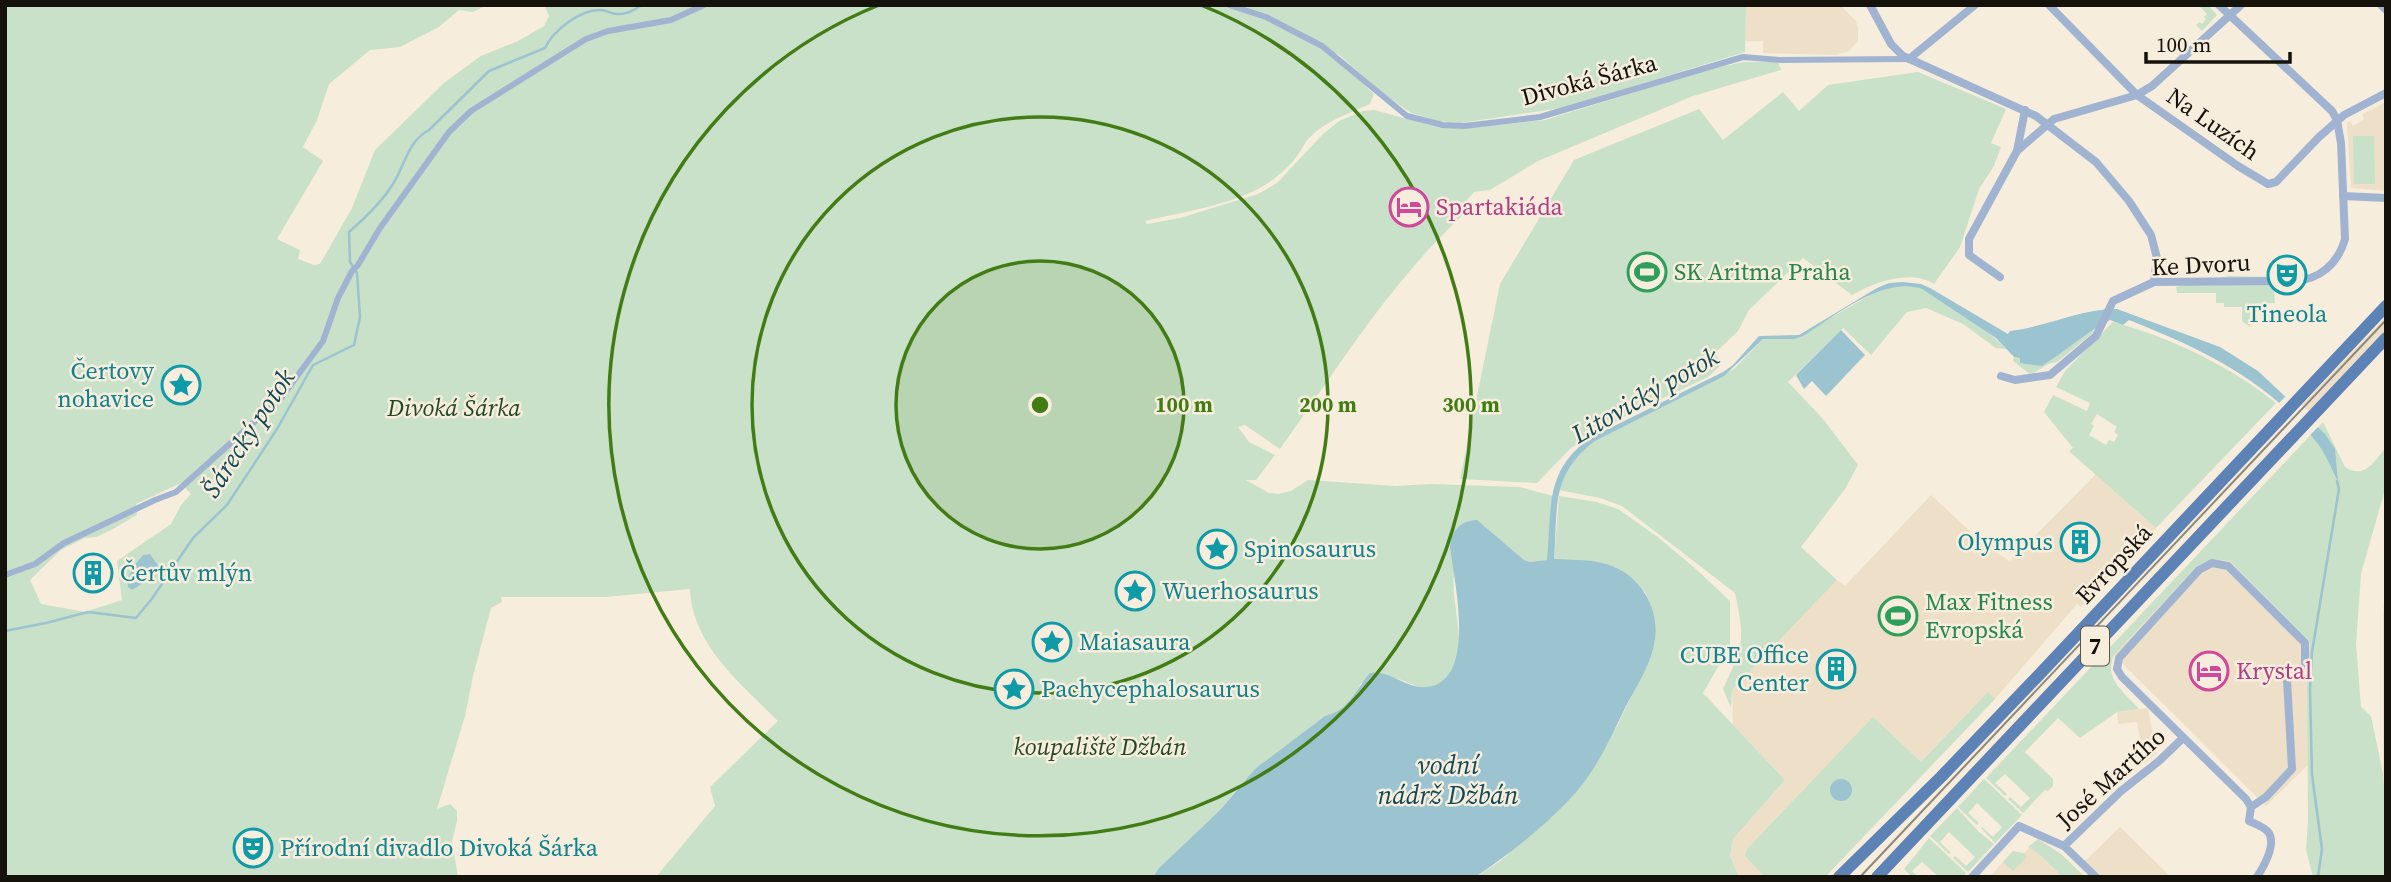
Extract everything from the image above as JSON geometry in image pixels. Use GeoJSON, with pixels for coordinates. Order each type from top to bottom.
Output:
{"type":"FeatureCollection","features":[{"type":"Feature","properties":{"kind":"main road","name":"Evropská"},"geometry":{"type":"LineString","coordinates":[[1839,877],[1941,777],[2386,306]]}},
{"type":"Feature","properties":{"kind":"main road","name":"Evropská"},"geometry":{"type":"LineString","coordinates":[[1877,877],[2386,338]]}},
{"type":"Feature","properties":{"kind":"street"},"geometry":{"type":"LineString","coordinates":[[5,575],[35,564],[64,543],[183,488],[281,398],[323,341],[338,298],[380,228],[449,132],[471,111],[586,39],[608,31],[671,20],[704,5]]}},
{"type":"Feature","properties":{"kind":"street","name":"Divoká Šárka"},"geometry":{"type":"LineString","coordinates":[[1229,5],[1266,17],[1322,46],[1407,116],[1443,125],[1464,126],[1540,117],[1743,57],[1780,60],[1909,59]]}},
{"type":"Feature","properties":{"kind":"street"},"geometry":{"type":"LineString","coordinates":[[1870,5],[1891,44],[1903,57],[2025,110],[2047,123],[2104,169],[2144,221],[2156,246],[2154,282]]}},
{"type":"Feature","properties":{"kind":"street"},"geometry":{"type":"LineString","coordinates":[[1909,59],[1975,5]]}},
{"type":"Feature","properties":{"kind":"street","name":"Na Luzích"},"geometry":{"type":"LineString","coordinates":[[2049,5],[2137,95],[2268,184],[2276,182],[2319,136],[2337,121]]}},
{"type":"Feature","properties":{"kind":"street"},"geometry":{"type":"LineString","coordinates":[[2219,5],[2332,111],[2337,121],[2341,143],[2345,233],[2340,253],[2316,277],[2308,281],[2294,281]]}},
{"type":"Feature","properties":{"kind":"street"},"geometry":{"type":"LineString","coordinates":[[2017,151],[2047,123],[2063,115],[2137,95],[2173,68],[2241,5]]}},
{"type":"Feature","properties":{"kind":"street"},"geometry":{"type":"LineString","coordinates":[[2381,5],[2386,10]]}},
{"type":"Feature","properties":{"kind":"street"},"geometry":{"type":"LineString","coordinates":[[2337,121],[2386,93]]}},
{"type":"Feature","properties":{"kind":"street"},"geometry":{"type":"LineString","coordinates":[[2000,277],[1973,260],[1967,249],[1969,239],[2017,151],[2025,110]]}},
{"type":"Feature","properties":{"kind":"street"},"geometry":{"type":"LineString","coordinates":[[2343,196],[2386,198]]}},
{"type":"Feature","properties":{"kind":"street","name":"Ke Dvoru"},"geometry":{"type":"LineString","coordinates":[[2001,376],[2015,380],[2050,376],[2098,332],[2113,301],[2154,282],[2277,281]]}},
{"type":"Feature","properties":{"kind":"street","name":"José Martího"},"geometry":{"type":"LineString","coordinates":[[2257,877],[2272,844],[2270,835],[2266,829],[2249,821],[2251,807],[2122,677],[2118,668],[2119,658],[2199,570],[2212,563],[2228,566],[2305,643],[2305,666]]}},
{"type":"Feature","properties":{"kind":"street"},"geometry":{"type":"LineString","coordinates":[[2251,807],[2266,797],[2292,769],[2287,680]]}},
{"type":"Feature","properties":{"kind":"street","name":"José Martího"},"geometry":{"type":"LineString","coordinates":[[2064,846],[2121,791],[2183,738]]}},
{"type":"Feature","properties":{"kind":"street","name":"José Martího"},"geometry":{"type":"LineString","coordinates":[[1972,877],[2019,826],[2064,846],[2096,877]]}},
{"type":"Feature","properties":{"kind":"shaded area"},"geometry":{"type":"Polygon","coordinates":[[[1746,5],[1840,5],[1856,21],[1858,41],[1849,51],[1836,55],[1763,53],[1763,41],[1745,41],[1746,5]]]}},
{"type":"Feature","properties":{"kind":"shaded area"},"geometry":{"type":"Polygon","coordinates":[[[2386,102],[2386,191],[2351,188],[2347,123],[2350,121],[2353,126],[2364,119],[2362,114],[2386,102]]]}},
{"type":"Feature","properties":{"kind":"shaded area"},"geometry":{"type":"Polygon","coordinates":[[[2386,317],[2386,329],[2309,411],[2302,405],[2386,317]]]}},
{"type":"Feature","properties":{"kind":"shaded area"},"geometry":{"type":"Polygon","coordinates":[[[2096,474],[2156,528],[2081,607],[2077,604],[1995,699],[1825,877],[1739,877],[1730,856],[1733,839],[1785,780],[1733,725],[1732,690],[1837,580],[1845,586],[1931,495],[1986,546],[2010,561],[2096,474]]]}},
{"type":"Feature","properties":{"kind":"shaded area","name":"Krystal"},"geometry":{"type":"Polygon","coordinates":[[[2211,559],[2230,561],[2310,643],[2307,680],[2308,765],[2266,806],[2114,655],[2197,566],[2211,559]]]}},
{"type":"Feature","properties":{"kind":"shaded area"},"geometry":{"type":"Polygon","coordinates":[[[2386,576],[2386,814],[2383,774],[2383,615],[2386,576]]]}},
{"type":"Feature","properties":{"kind":"shaded area"},"geometry":{"type":"Polygon","coordinates":[[[2148,708],[2156,754],[2144,764],[2137,722],[2118,724],[2117,712],[2148,708]]]}},
{"type":"Feature","properties":{"kind":"shaded area"},"geometry":{"type":"Polygon","coordinates":[[[2120,827],[2171,877],[2102,877],[2085,861],[2120,827]]]}},
{"type":"Feature","properties":{"kind":"shaded area"},"geometry":{"type":"Polygon","coordinates":[[[2038,839],[2061,854],[2085,877],[1989,877],[2013,851],[2023,854],[2038,839]]]}},
{"type":"Feature","properties":{"kind":"green space","name":"koupaliště Džbán"},"geometry":{"type":"Polygon","coordinates":[[[5,5],[487,5],[473,12],[459,10],[439,27],[400,47],[370,50],[329,84],[317,120],[303,147],[323,161],[277,239],[300,250],[298,259],[314,265],[320,264],[352,208],[375,150],[444,83],[481,56],[518,41],[544,26],[549,16],[544,5],[1746,5],[1745,52],[1562,108],[1460,123],[1439,121],[1411,113],[1384,94],[1337,53],[1333,56],[1374,94],[1370,104],[1323,126],[1307,140],[1299,154],[1278,176],[1252,192],[1222,203],[1145,221],[1147,224],[1180,218],[1258,194],[1277,183],[1323,134],[1339,121],[1363,111],[1374,110],[1433,126],[1467,128],[1545,120],[1703,71],[1743,62],[1778,62],[1781,70],[1693,96],[1538,161],[1490,190],[1474,192],[1467,200],[1474,205],[1419,260],[1394,290],[1280,449],[1245,425],[1238,427],[1249,442],[1275,455],[1256,480],[1246,480],[1269,493],[1291,491],[1308,480],[1395,486],[1431,484],[1519,487],[1553,496],[1548,560],[1524,560],[1477,521],[1455,569],[1458,654],[1454,669],[1445,680],[1424,688],[1393,678],[1361,683],[1351,700],[1342,708],[1325,716],[1241,784],[1220,810],[1159,868],[1153,877],[656,877],[715,806],[710,787],[778,721],[734,678],[709,646],[699,628],[690,589],[606,597],[501,597],[502,602],[491,608],[465,716],[437,809],[450,804],[457,811],[452,841],[458,877],[5,877],[5,5]],[[181,483],[136,504],[137,515],[111,530],[96,537],[85,538],[61,550],[30,580],[41,604],[85,612],[122,600],[117,561],[171,524],[181,505],[191,494],[181,483]],[[150,554],[143,555],[134,565],[160,568],[150,554]]]}},
{"type":"Feature","properties":{"kind":"green space"},"geometry":{"type":"Polygon","coordinates":[[[2198,5],[2208,5],[2217,15],[2202,31],[2196,25],[2199,22],[2202,24],[2207,14],[2198,5]]]}},
{"type":"Feature","properties":{"kind":"green space","name":"SK Aritma Praha"},"geometry":{"type":"Polygon","coordinates":[[[1918,72],[2006,109],[1991,143],[2001,147],[1994,166],[1979,189],[1960,247],[1934,284],[1904,277],[1882,282],[1852,295],[1803,258],[1749,310],[1738,331],[1715,353],[1722,364],[1708,377],[1629,414],[1571,448],[1537,483],[1460,479],[1500,284],[1574,160],[1699,109],[1723,140],[1783,92],[1799,111],[1828,85],[1918,72]]]}},
{"type":"Feature","properties":{"kind":"green space"},"geometry":{"type":"Polygon","coordinates":[[[2353,136],[2374,136],[2375,184],[2354,184],[2353,136]]]}},
{"type":"Feature","properties":{"kind":"green space"},"geometry":{"type":"Polygon","coordinates":[[[2229,276],[2273,277],[2275,303],[2267,303],[2266,311],[2250,312],[2250,327],[2242,321],[2242,307],[2224,307],[2224,303],[2216,303],[2216,293],[2177,293],[2176,287],[2229,276]]]}},
{"type":"Feature","properties":{"kind":"green space"},"geometry":{"type":"Polygon","coordinates":[[[1894,286],[1916,287],[1950,304],[2006,349],[1996,348],[1963,324],[1926,308],[1907,312],[1871,355],[1843,328],[1788,382],[1823,419],[1858,465],[1845,489],[1801,547],[1837,580],[1732,690],[1731,708],[1723,689],[1741,642],[1735,593],[1622,506],[1600,498],[1559,490],[1562,482],[1572,462],[1595,441],[1734,369],[1763,339],[1794,339],[1872,294],[1894,286]]]}},
{"type":"Feature","properties":{"kind":"green space"},"geometry":{"type":"Polygon","coordinates":[[[2113,322],[2157,336],[2199,354],[2258,389],[2276,403],[2156,528],[2069,451],[2073,448],[2044,412],[2053,395],[2087,411],[2090,403],[2056,387],[2065,371],[2113,322]],[[2097,414],[2089,435],[2106,445],[2109,440],[2114,442],[2118,435],[2114,432],[2117,427],[2097,414]]]}},
{"type":"Feature","properties":{"kind":"green space"},"geometry":{"type":"Polygon","coordinates":[[[2091,329],[2094,332],[2057,362],[2048,364],[2031,375],[2013,361],[2014,357],[2020,358],[2020,362],[2047,363],[2091,329]]]}},
{"type":"Feature","properties":{"kind":"green space"},"geometry":{"type":"Polygon","coordinates":[[[2323,422],[2345,467],[2352,470],[2368,467],[2386,447],[2386,486],[2361,574],[2356,644],[2361,707],[2371,716],[2383,774],[2386,877],[2313,877],[2306,849],[2307,680],[2310,643],[2230,561],[2211,559],[2197,566],[2114,655],[2111,664],[2113,678],[2139,709],[2117,712],[2080,738],[2058,718],[2025,752],[2053,779],[2053,786],[2048,791],[2045,790],[2023,813],[2008,799],[2010,797],[2021,807],[2030,798],[2005,774],[1995,783],[2007,794],[2005,796],[1986,778],[2323,422]]]}},
{"type":"Feature","properties":{"kind":"green space"},"geometry":{"type":"Polygon","coordinates":[[[1559,496],[1597,502],[1618,509],[1659,538],[1730,601],[1730,646],[1703,693],[1785,780],[1733,839],[1730,856],[1739,877],[1475,877],[1499,862],[1572,797],[1617,726],[1655,640],[1650,604],[1645,592],[1602,563],[1554,560],[1559,496]]]}},
{"type":"Feature","properties":{"kind":"green space"},"geometry":{"type":"Polygon","coordinates":[[[1988,692],[1995,699],[1825,877],[1765,877],[1745,856],[1747,849],[1873,717],[1921,762],[1988,692]]]}},
{"type":"Feature","properties":{"kind":"green space"},"geometry":{"type":"Polygon","coordinates":[[[1984,779],[2022,815],[1995,843],[1981,828],[1993,837],[2002,827],[1977,803],[1968,813],[1979,823],[1977,825],[1958,807],[1984,779]]]}},
{"type":"Feature","properties":{"kind":"green space"},"geometry":{"type":"Polygon","coordinates":[[[1957,808],[1994,844],[1968,872],[1953,858],[1955,856],[1966,866],[1975,857],[1949,832],[1940,842],[1951,853],[1949,854],[1930,836],[1957,808]]]}},
{"type":"Feature","properties":{"kind":"green space"},"geometry":{"type":"Polygon","coordinates":[[[1929,838],[1966,873],[1963,877],[1939,877],[1922,862],[1912,871],[1918,877],[1912,877],[1904,869],[1929,838]]]}},
{"type":"Feature","properties":{"kind":"green space"},"geometry":{"type":"Polygon","coordinates":[[[2038,839],[2061,854],[2085,877],[2063,877],[2028,847],[2038,839]]]}},
{"type":"Feature","properties":{"kind":"green space"},"geometry":{"type":"Polygon","coordinates":[[[2013,851],[2024,853],[2027,857],[2013,871],[2003,862],[2013,851]]]}},
{"type":"Feature","properties":{"kind":"water","name":"vodní nádrž Džbán"},"geometry":{"type":"Polygon","coordinates":[[[1903,282],[1930,288],[2008,334],[2010,331],[2077,314],[2117,309],[2220,347],[2258,371],[2325,434],[2335,449],[2338,482],[2318,444],[2278,402],[2232,369],[2156,331],[2129,320],[2123,325],[2110,320],[2042,366],[2020,363],[2020,358],[2014,357],[1996,338],[1922,289],[1907,286],[1875,293],[1859,300],[1803,336],[1794,339],[1763,339],[1724,376],[1595,441],[1570,467],[1559,494],[1554,559],[1596,562],[1625,573],[1635,581],[1649,602],[1656,626],[1655,639],[1643,675],[1594,767],[1570,799],[1525,841],[1475,877],[1153,877],[1159,868],[1220,810],[1255,769],[1325,716],[1346,704],[1370,673],[1385,674],[1419,687],[1443,681],[1453,667],[1458,649],[1458,604],[1450,547],[1455,531],[1462,524],[1477,520],[1524,560],[1547,560],[1553,491],[1565,462],[1576,449],[1592,437],[1723,372],[1733,365],[1759,336],[1799,335],[1877,288],[1889,283],[1903,282]]]}},
{"type":"Feature","properties":{"kind":"water"},"geometry":{"type":"Polygon","coordinates":[[[1841,330],[1865,355],[1826,396],[1812,381],[1804,389],[1796,375],[1841,330]]]}},
{"type":"Feature","properties":{"kind":"water"},"geometry":{"type":"Polygon","coordinates":[[[150,554],[160,568],[132,590],[128,587],[128,578],[132,570],[143,555],[150,554]]]}},
{"type":"Feature","properties":{"kind":"water"},"geometry":{"type":"Polygon","coordinates":[[[1841,779],[1849,782],[1852,790],[1849,798],[1841,801],[1833,798],[1830,790],[1833,782],[1841,779]]]}},
{"type":"Feature","properties":{"kind":"pier"},"geometry":{"type":"Polygon","coordinates":[[[2288,394],[2320,425],[2307,438],[2276,406],[2288,394]]]}},
{"type":"Feature","properties":{"kind":"waterway","name":"Šárecký potok"},"geometry":{"type":"LineString","coordinates":[[5,631],[88,612],[136,618],[193,538],[227,505],[277,429],[313,365],[354,345],[360,317],[357,273],[350,262],[349,232],[389,191],[416,140],[489,71],[545,48],[561,28],[576,17],[601,10],[624,14],[642,5]]}},
{"type":"Feature","properties":{"kind":"waterway","name":"Litovický potok"},"geometry":{"type":"LineString","coordinates":[[2318,877],[2322,849],[2312,775],[2310,689],[2312,652],[2339,489],[2337,481]]}},
{"type":"Feature","properties":{"kind":"tram line"},"geometry":{"type":"LineString","coordinates":[[1860,877],[2386,320]]}},
{"type":"Feature","properties":{"kind":"place","name":"Spartakiáda"},"geometry":{"type":"Point","coordinates":[1409,207]}},
{"type":"Feature","properties":{"kind":"place","name":"SK Aritma Praha"},"geometry":{"type":"Point","coordinates":[1647,272]}},
{"type":"Feature","properties":{"kind":"place","name":"Tineola"},"geometry":{"type":"Point","coordinates":[2287,275]}},
{"type":"Feature","properties":{"kind":"place","name":"Čertovy nohavice"},"geometry":{"type":"Point","coordinates":[181,385]}},
{"type":"Feature","properties":{"kind":"place","name":"Olympus"},"geometry":{"type":"Point","coordinates":[2080,542]}},
{"type":"Feature","properties":{"kind":"place","name":"Spinosaurus"},"geometry":{"type":"Point","coordinates":[1217,549]}},
{"type":"Feature","properties":{"kind":"place","name":"Čertův mlýn"},"geometry":{"type":"Point","coordinates":[93,573]}},
{"type":"Feature","properties":{"kind":"place","name":"Wuerhosaurus"},"geometry":{"type":"Point","coordinates":[1135,591]}},
{"type":"Feature","properties":{"kind":"place","name":"Max Fitness Evropská"},"geometry":{"type":"Point","coordinates":[1898,616]}},
{"type":"Feature","properties":{"kind":"place","name":"Maiasaura"},"geometry":{"type":"Point","coordinates":[1052,642]}},
{"type":"Feature","properties":{"kind":"place","name":"CUBE Office Center"},"geometry":{"type":"Point","coordinates":[1836,669]}},
{"type":"Feature","properties":{"kind":"place","name":"Krystal"},"geometry":{"type":"Point","coordinates":[2209,671]}},
{"type":"Feature","properties":{"kind":"place","name":"Pachycephalosaurus"},"geometry":{"type":"Point","coordinates":[1014,689]}},
{"type":"Feature","properties":{"kind":"place","name":"Přírodní divadlo Divoká Šárka"},"geometry":{"type":"Point","coordinates":[253,848]}}]}
